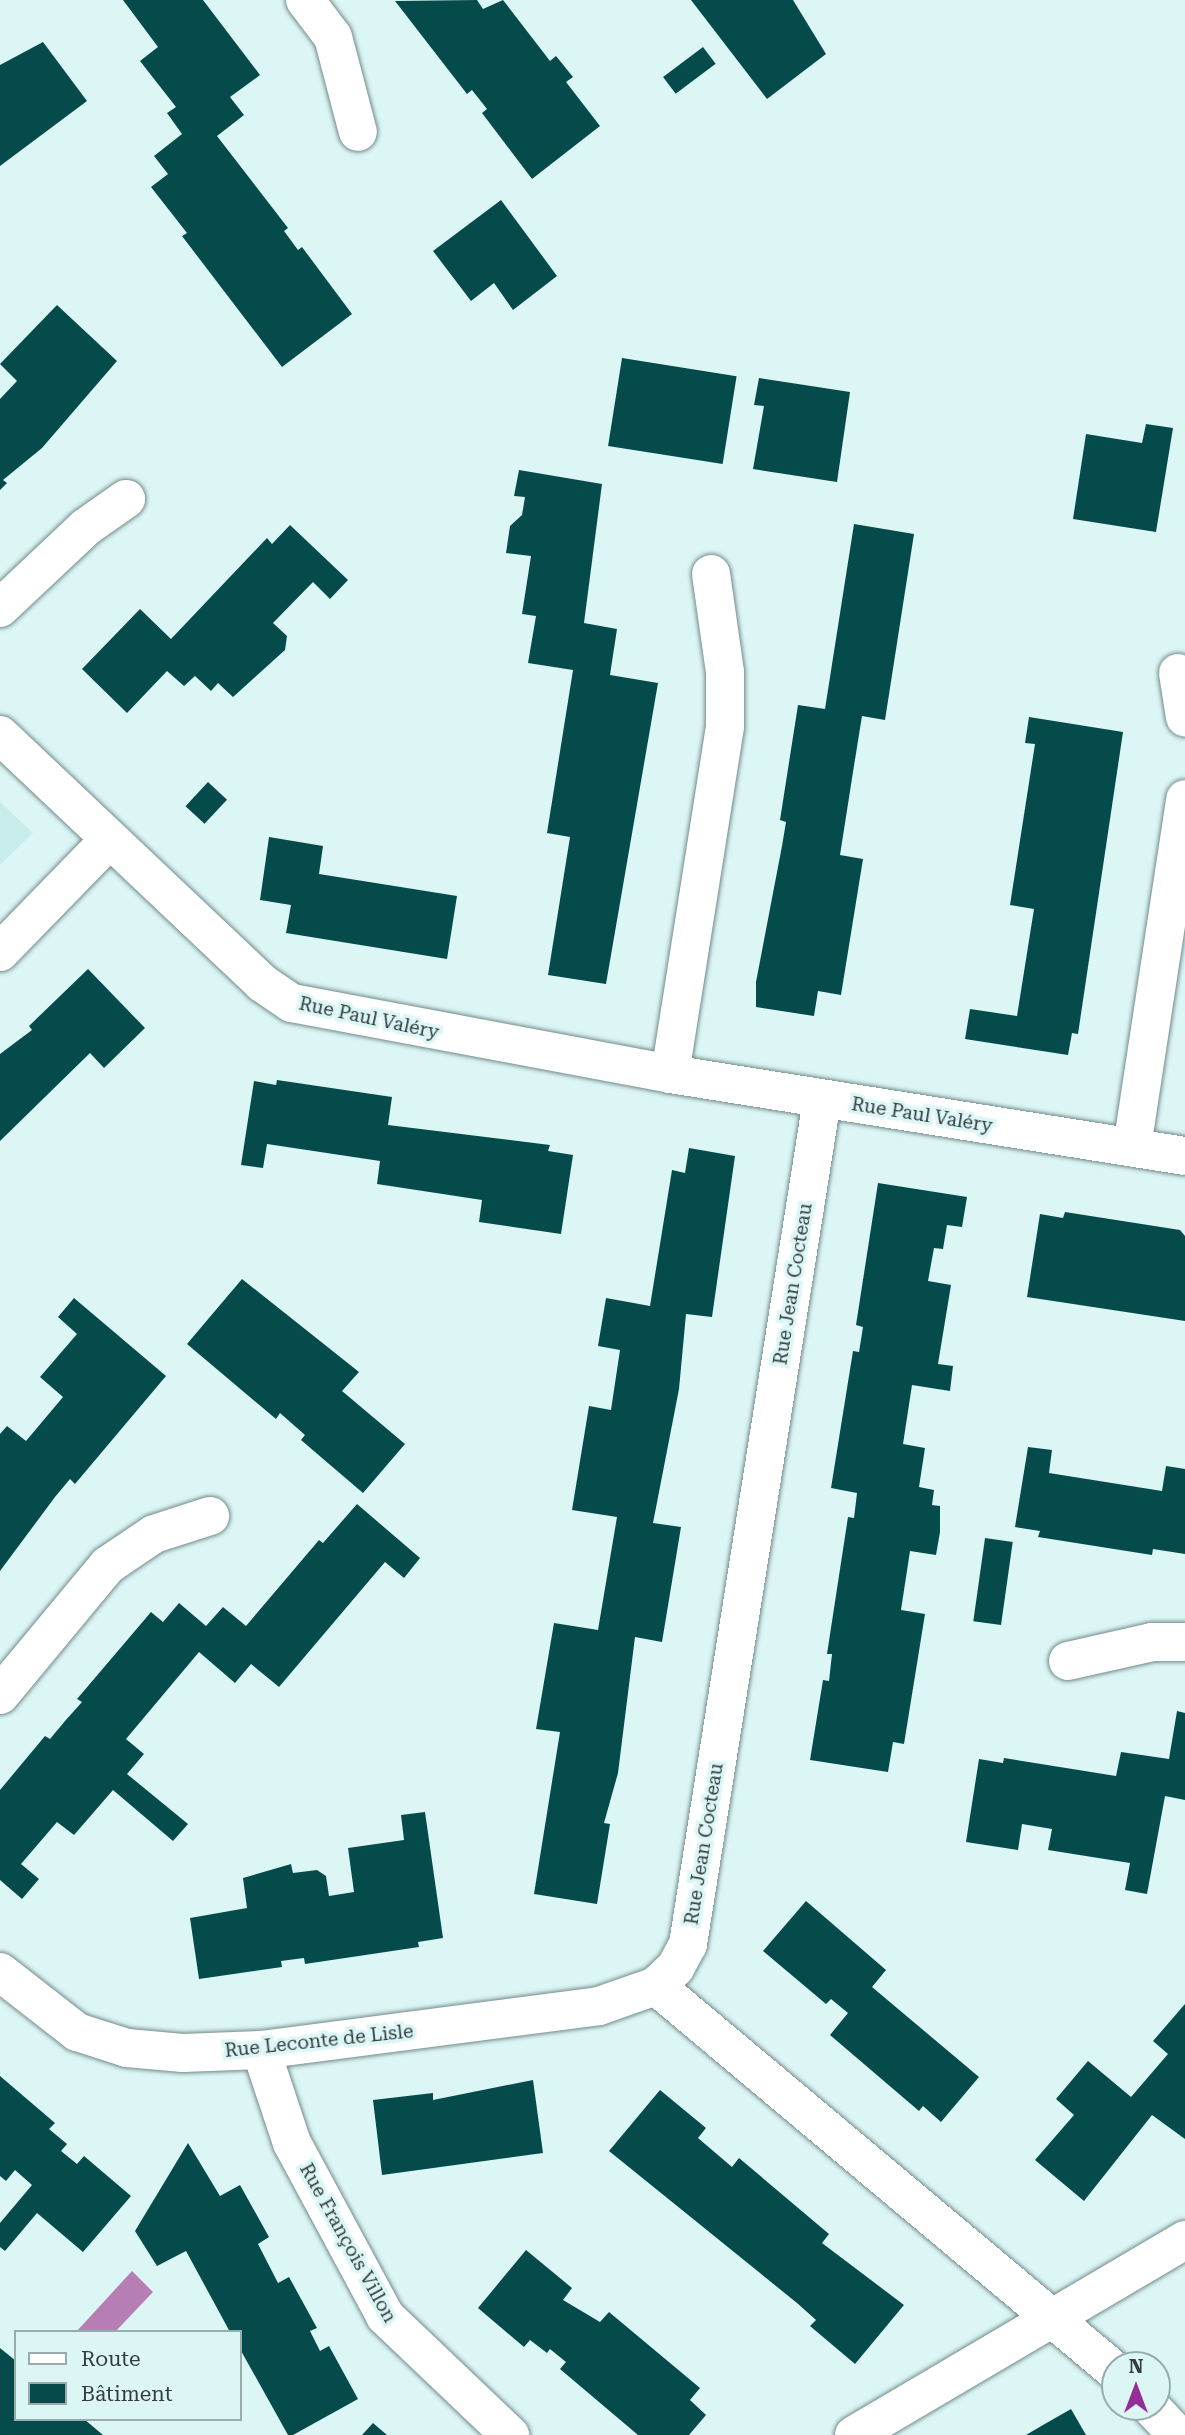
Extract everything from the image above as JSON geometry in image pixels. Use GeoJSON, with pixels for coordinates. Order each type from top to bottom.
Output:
{"type":"FeatureCollection","features":[{"type":"Feature","properties":{"kind":"street"},"geometry":{"type":"LineString","coordinates":[[305,0],[333,37],[358,132]]}},
{"type":"Feature","properties":{"kind":"street"},"geometry":{"type":"LineString","coordinates":[[0,608],[86,527],[126,499]]}},
{"type":"Feature","properties":{"kind":"street"},"geometry":{"type":"LineString","coordinates":[[670,1074],[725,726],[725,672],[711,574]]}},
{"type":"Feature","properties":{"kind":"street"},"geometry":{"type":"LineString","coordinates":[[1178,673],[1185,717]]}},
{"type":"Feature","properties":{"kind":"street","name":"Rue Paul Valéry"},"geometry":{"type":"LineString","coordinates":[[0,735],[262,983],[292,1003],[670,1074],[1185,1156]]}},
{"type":"Feature","properties":{"kind":"street"},"geometry":{"type":"LineString","coordinates":[[1132,1147],[1185,799]]}},
{"type":"Feature","properties":{"kind":"street"},"geometry":{"type":"LineString","coordinates":[[0,952],[109,840]]}},
{"type":"Feature","properties":{"kind":"street","name":"Rue Jean Cocteau"},"geometry":{"type":"LineString","coordinates":[[656,1986],[688,1944],[822,1100]]}},
{"type":"Feature","properties":{"kind":"street"},"geometry":{"type":"LineString","coordinates":[[0,1695],[108,1565],[154,1534],[210,1516]]}},
{"type":"Feature","properties":{"kind":"street"},"geometry":{"type":"LineString","coordinates":[[1068,1661],[1152,1642],[1185,1642]]}},
{"type":"Feature","properties":{"kind":"street","name":"Rue Leconte de Lisle"},"geometry":{"type":"LineString","coordinates":[[0,1972],[77,2032],[127,2048],[183,2053],[261,2050],[599,2006],[656,1986]]}},
{"type":"Feature","properties":{"kind":"street"},"geometry":{"type":"LineString","coordinates":[[656,1986],[1050,2320],[1101,2360]]}},
{"type":"Feature","properties":{"kind":"street","name":"Rue François Villon"},"geometry":{"type":"LineString","coordinates":[[261,2050],[292,2143],[385,2316],[510,2435]]}},
{"type":"Feature","properties":{"kind":"street"},"geometry":{"type":"LineString","coordinates":[[854,2435],[1185,2241]]}},
{"type":"Feature","properties":{"kind":"street"},"geometry":{"type":"LineString","coordinates":[[1164,2421],[1177,2435]]}},
{"type":"Feature","properties":{"kind":"shaded area"},"geometry":{"type":"Polygon","coordinates":[[[0,802],[33,833],[0,865],[0,802]]]}},
{"type":"Feature","properties":{"kind":"shaded area"},"geometry":{"type":"Polygon","coordinates":[[[132,2271],[153,2292],[117,2330],[78,2330],[132,2271]]]}},
{"type":"Feature","properties":{"kind":"building"},"geometry":{"type":"Polygon","coordinates":[[[123,0],[203,0],[260,75],[230,97],[244,115],[217,136],[288,228],[284,231],[298,250],[302,247],[352,314],[282,367],[182,236],[187,233],[151,187],[168,174],[154,156],[182,134],[167,113],[176,107],[140,61],[158,47],[123,0]]]}},
{"type":"Feature","properties":{"kind":"building"},"geometry":{"type":"Polygon","coordinates":[[[477,0],[483,9],[503,0],[550,61],[556,56],[573,77],[566,82],[600,126],[532,179],[482,113],[487,109],[472,90],[467,94],[395,1],[477,0]]]}},
{"type":"Feature","properties":{"kind":"building"},"geometry":{"type":"Polygon","coordinates":[[[691,0],[793,0],[826,54],[767,99],[691,0]]]}},
{"type":"Feature","properties":{"kind":"building"},"geometry":{"type":"Polygon","coordinates":[[[43,42],[87,101],[0,166],[0,65],[43,42]]]}},
{"type":"Feature","properties":{"kind":"building"},"geometry":{"type":"Polygon","coordinates":[[[703,47],[716,64],[676,94],[663,77],[703,47]]]}},
{"type":"Feature","properties":{"kind":"building"},"geometry":{"type":"Polygon","coordinates":[[[501,200],[557,276],[513,310],[494,283],[471,301],[433,251],[501,200]]]}},
{"type":"Feature","properties":{"kind":"building"},"geometry":{"type":"Polygon","coordinates":[[[57,305],[117,361],[42,448],[3,480],[7,483],[0,490],[0,399],[17,381],[0,364],[57,305]]]}},
{"type":"Feature","properties":{"kind":"building"},"geometry":{"type":"Polygon","coordinates":[[[622,358],[737,376],[723,464],[608,446],[622,358]]]}},
{"type":"Feature","properties":{"kind":"building"},"geometry":{"type":"Polygon","coordinates":[[[759,378],[850,392],[837,482],[753,469],[764,406],[754,405],[759,378]]]}},
{"type":"Feature","properties":{"kind":"building"},"geometry":{"type":"Polygon","coordinates":[[[1146,424],[1173,428],[1156,532],[1073,519],[1086,434],[1142,443],[1146,424]]]}},
{"type":"Feature","properties":{"kind":"building"},"geometry":{"type":"Polygon","coordinates":[[[519,470],[602,484],[584,623],[617,629],[610,675],[658,683],[606,984],[548,975],[570,837],[547,833],[573,670],[528,663],[536,616],[522,614],[531,556],[506,553],[510,526],[522,515],[525,497],[514,496],[519,470]]]}},
{"type":"Feature","properties":{"kind":"building"},"geometry":{"type":"Polygon","coordinates":[[[854,524],[914,534],[885,720],[862,716],[853,772],[840,855],[863,859],[841,995],[818,991],[814,1016],[756,1007],[756,982],[786,822],[780,820],[798,705],[825,709],[854,524]]]}},
{"type":"Feature","properties":{"kind":"building"},"geometry":{"type":"Polygon","coordinates":[[[290,525],[348,580],[330,599],[313,582],[273,623],[287,636],[285,650],[233,697],[218,683],[211,691],[195,676],[184,686],[167,671],[127,713],[82,669],[140,609],[171,639],[267,538],[272,544],[290,525]]]}},
{"type":"Feature","properties":{"kind":"building"},"geometry":{"type":"Polygon","coordinates":[[[1029,717],[1123,732],[1078,1034],[1072,1033],[1068,1055],[965,1039],[970,1009],[1017,1016],[1034,909],[1010,905],[1035,744],[1025,743],[1029,717]]]}},
{"type":"Feature","properties":{"kind":"building"},"geometry":{"type":"Polygon","coordinates":[[[208,782],[227,800],[205,824],[185,806],[208,782]]]}},
{"type":"Feature","properties":{"kind":"building"},"geometry":{"type":"Polygon","coordinates":[[[269,837],[323,846],[319,874],[457,896],[447,959],[286,933],[291,905],[260,900],[269,837]]]}},
{"type":"Feature","properties":{"kind":"building"},"geometry":{"type":"Polygon","coordinates":[[[88,969],[145,1028],[104,1068],[90,1053],[0,1141],[0,1054],[32,1030],[29,1026],[88,969]]]}},
{"type":"Feature","properties":{"kind":"building"},"geometry":{"type":"Polygon","coordinates":[[[277,1080],[392,1097],[388,1125],[550,1145],[548,1151],[573,1155],[561,1234],[479,1222],[482,1200],[377,1184],[380,1161],[267,1144],[263,1168],[241,1165],[254,1081],[276,1085],[277,1080]]]}},
{"type":"Feature","properties":{"kind":"building"},"geometry":{"type":"Polygon","coordinates":[[[689,1148],[735,1156],[712,1317],[686,1314],[679,1389],[653,1523],[681,1527],[662,1642],[635,1637],[618,1773],[604,1823],[610,1824],[597,1904],[534,1894],[560,1732],[536,1729],[554,1623],[598,1630],[617,1517],[572,1510],[589,1406],[611,1410],[620,1350],[598,1346],[606,1298],[650,1306],[672,1170],[685,1173],[689,1148]]]}},
{"type":"Feature","properties":{"kind":"building"},"geometry":{"type":"Polygon","coordinates":[[[878,1183],[967,1197],[962,1227],[947,1225],[943,1249],[934,1248],[928,1281],[951,1285],[938,1364],[953,1366],[950,1391],[912,1385],[903,1444],[925,1448],[919,1487],[934,1490],[932,1505],[940,1506],[940,1532],[936,1555],[910,1551],[901,1610],[925,1614],[904,1744],[893,1742],[888,1772],[810,1760],[823,1680],[829,1681],[832,1654],[827,1654],[848,1517],[854,1518],[857,1493],[831,1488],[853,1351],[859,1352],[863,1327],[856,1325],[878,1183]]]}},
{"type":"Feature","properties":{"kind":"building"},"geometry":{"type":"Polygon","coordinates":[[[1065,1212],[1180,1230],[1185,1236],[1185,1321],[1027,1297],[1040,1214],[1063,1218],[1065,1212]]]}},
{"type":"Feature","properties":{"kind":"building"},"geometry":{"type":"Polygon","coordinates":[[[242,1279],[359,1372],[342,1391],[405,1444],[363,1493],[301,1440],[305,1435],[280,1413],[276,1419],[187,1344],[242,1279]]]}},
{"type":"Feature","properties":{"kind":"building"},"geometry":{"type":"Polygon","coordinates":[[[74,1298],[166,1376],[75,1484],[70,1479],[0,1571],[0,1434],[7,1426],[26,1441],[63,1397],[40,1377],[77,1334],[58,1317],[74,1298]]]}},
{"type":"Feature","properties":{"kind":"building"},"geometry":{"type":"Polygon","coordinates":[[[1028,1447],[1052,1450],[1049,1473],[1162,1491],[1166,1466],[1185,1469],[1185,1554],[1153,1549],[1152,1555],[1038,1537],[1040,1531],[1015,1527],[1028,1447]]]}},
{"type":"Feature","properties":{"kind":"building"},"geometry":{"type":"Polygon","coordinates":[[[357,1504],[420,1558],[404,1578],[385,1562],[279,1687],[251,1664],[235,1683],[199,1652],[126,1739],[144,1754],[127,1774],[188,1824],[173,1841],[113,1790],[74,1835],[57,1822],[21,1864],[39,1879],[22,1899],[0,1880],[0,1790],[45,1736],[50,1739],[82,1702],[77,1699],[151,1612],[163,1622],[179,1603],[206,1626],[223,1607],[246,1626],[319,1540],[323,1543],[357,1504]]]}},
{"type":"Feature","properties":{"kind":"building"},"geometry":{"type":"Polygon","coordinates":[[[985,1538],[1013,1542],[1001,1625],[973,1621],[985,1538]]]}},
{"type":"Feature","properties":{"kind":"building"},"geometry":{"type":"Polygon","coordinates":[[[1177,1711],[1185,1713],[1185,1800],[1165,1796],[1147,1894],[1125,1890],[1130,1863],[1048,1850],[1052,1829],[1022,1824],[1018,1850],[966,1842],[979,1759],[1003,1763],[1004,1758],[1116,1776],[1121,1752],[1169,1759],[1177,1711]]]}},
{"type":"Feature","properties":{"kind":"building"},"geometry":{"type":"Polygon","coordinates":[[[425,1812],[443,1938],[418,1942],[419,1947],[305,1964],[304,1958],[281,1961],[282,1967],[199,1979],[190,1918],[247,1908],[243,1878],[291,1864],[293,1873],[317,1870],[326,1876],[329,1896],[354,1892],[348,1848],[404,1840],[401,1815],[425,1812]]]}},
{"type":"Feature","properties":{"kind":"building"},"geometry":{"type":"Polygon","coordinates":[[[806,1901],[886,1970],[872,1987],[979,2077],[941,2122],[923,2106],[919,2111],[830,2035],[848,2013],[831,1999],[826,2004],[763,1951],[806,1901]]]}},
{"type":"Feature","properties":{"kind":"building"},"geometry":{"type":"Polygon","coordinates":[[[1185,2004],[1185,2139],[1152,2115],[1084,2201],[1035,2160],[1074,2115],[1056,2099],[1088,2061],[1131,2097],[1168,2054],[1153,2041],[1185,2004]]]}},
{"type":"Feature","properties":{"kind":"building"},"geometry":{"type":"Polygon","coordinates":[[[0,2076],[55,2123],[49,2129],[67,2144],[61,2151],[77,2164],[84,2156],[131,2196],[83,2252],[37,2213],[5,2251],[0,2247],[0,2223],[32,2185],[15,2170],[6,2181],[0,2176],[0,2076]]]}},
{"type":"Feature","properties":{"kind":"building"},"geometry":{"type":"Polygon","coordinates":[[[533,2080],[543,2153],[382,2175],[373,2100],[433,2093],[433,2100],[533,2080]]]}},
{"type":"Feature","properties":{"kind":"building"},"geometry":{"type":"Polygon","coordinates":[[[660,2090],[706,2128],[698,2138],[732,2167],[739,2158],[829,2234],[822,2243],[904,2305],[855,2364],[810,2326],[816,2320],[797,2303],[609,2151],[660,2090]]]}},
{"type":"Feature","properties":{"kind":"building"},"geometry":{"type":"Polygon","coordinates":[[[188,2143],[220,2196],[240,2185],[269,2237],[258,2244],[278,2283],[289,2277],[317,2328],[310,2331],[320,2351],[329,2346],[358,2399],[293,2435],[288,2435],[242,2353],[242,2330],[229,2330],[186,2251],[157,2266],[135,2231],[188,2143]]]}},
{"type":"Feature","properties":{"kind":"building"},"geometry":{"type":"Polygon","coordinates":[[[526,2250],[572,2288],[563,2300],[600,2322],[609,2312],[700,2388],[690,2400],[706,2415],[689,2435],[638,2435],[560,2369],[566,2362],[550,2349],[547,2353],[530,2340],[524,2347],[478,2308],[526,2250]]]}},
{"type":"Feature","properties":{"kind":"building"},"geometry":{"type":"Polygon","coordinates":[[[0,2348],[14,2359],[14,2421],[86,2421],[103,2435],[0,2435],[0,2348]]]}},
{"type":"Feature","properties":{"kind":"building"},"geometry":{"type":"Polygon","coordinates":[[[1071,2409],[1086,2435],[1026,2435],[1043,2425],[1071,2409]]]}},
{"type":"Feature","properties":{"kind":"building"},"geometry":{"type":"Polygon","coordinates":[[[373,2423],[387,2435],[362,2435],[373,2423]]]}}]}
